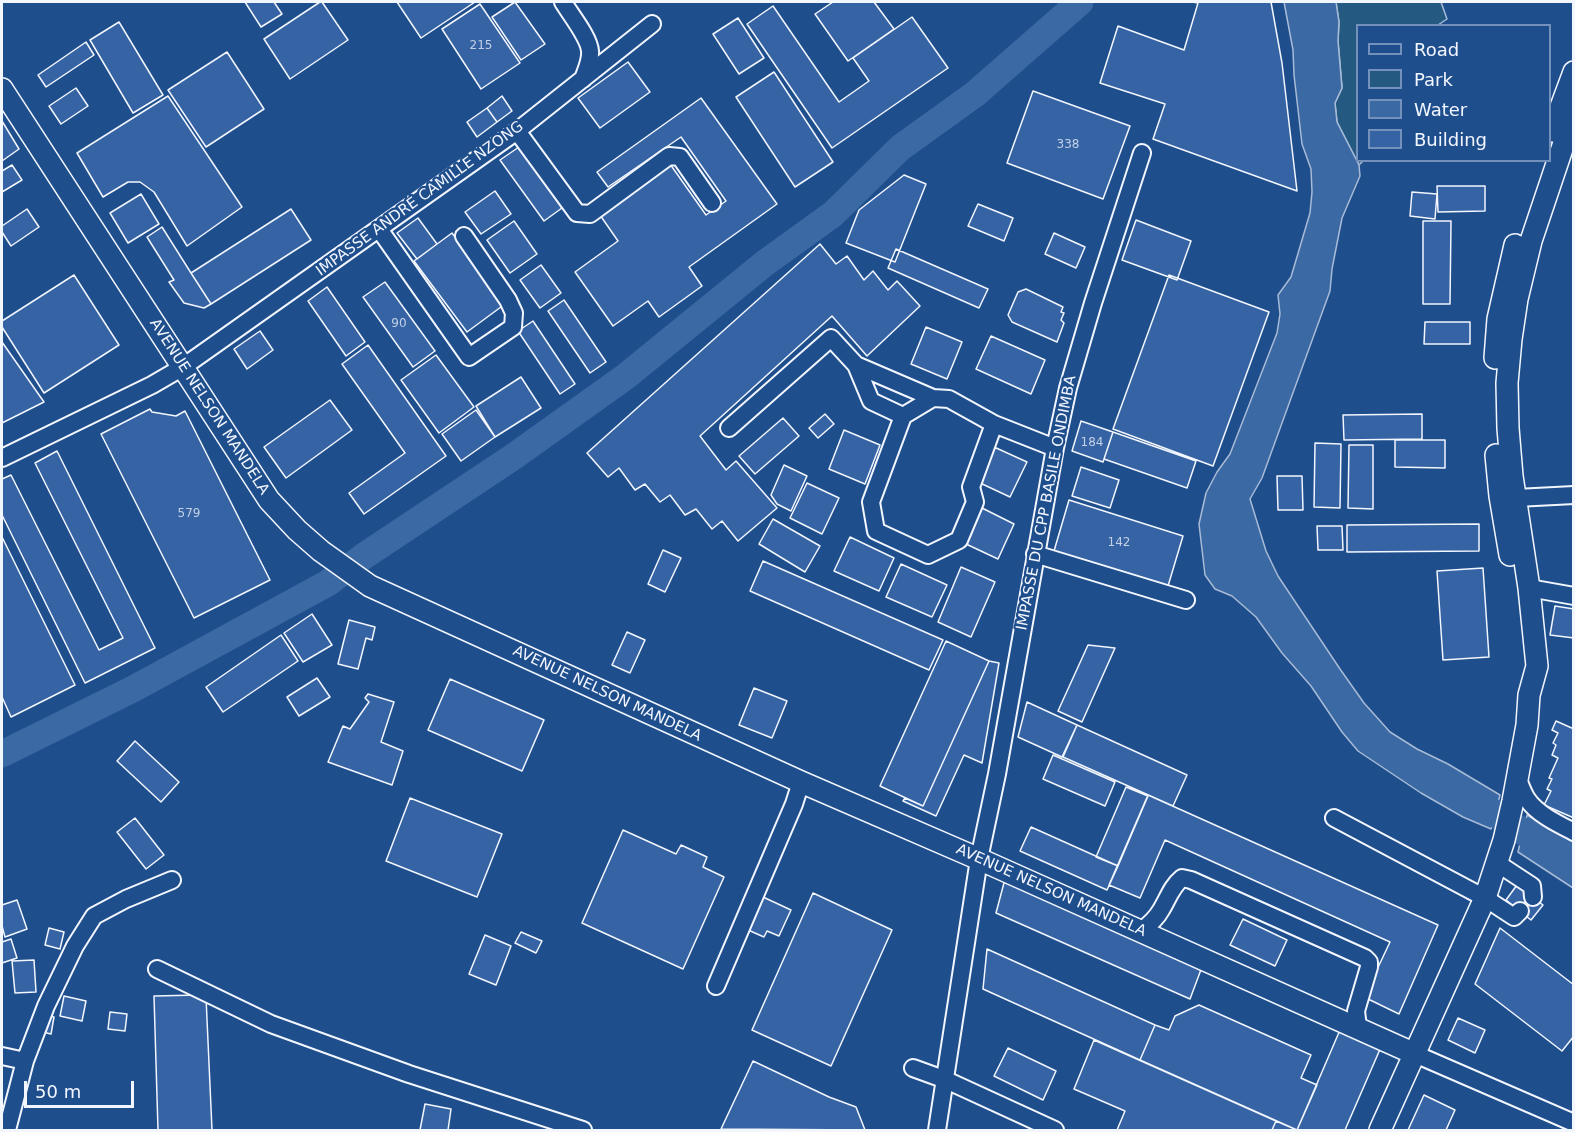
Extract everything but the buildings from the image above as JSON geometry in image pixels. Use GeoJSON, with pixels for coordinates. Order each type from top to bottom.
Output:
{"type":"FeatureCollection","features":[{"type":"Feature","properties":{"kind":"main road"},"geometry":{"type":"LineString","coordinates":[[1380,1131],[1485,898],[1504,840],[1527,725],[1529,695],[1537,666],[1508,428],[1507,383],[1510,339],[1531,241],[1566,128],[1574,72]]}},
{"type":"Feature","properties":{"kind":"main road","name":"AVENUE NELSON MANDELA"},"geometry":{"type":"LineString","coordinates":[[2,89],[269,500],[297,530],[321,551],[370,586],[801,782],[1415,1054]]}},
{"type":"Feature","properties":{"kind":"main road"},"geometry":{"type":"LineString","coordinates":[[1529,695],[1522,663],[1517,598],[1500,496],[1493,403],[1498,320],[1516,239],[1541,162]]}},
{"type":"Feature","properties":{"kind":"street"},"geometry":{"type":"LineString","coordinates":[[562,2],[587,41],[590,51],[582,80]]}},
{"type":"Feature","properties":{"kind":"street","name":"IMPASSE ANDRÉ CAMILLE NZONG"},"geometry":{"type":"LineString","coordinates":[[2,458],[152,386],[183,367],[517,131],[652,24]]}},
{"type":"Feature","properties":{"kind":"street"},"geometry":{"type":"LineString","coordinates":[[517,131],[577,213],[590,214],[669,156],[680,157],[712,203]]}},
{"type":"Feature","properties":{"kind":"street","name":"IMPASSE DU CPP BASILE ONDIMBA"},"geometry":{"type":"LineString","coordinates":[[937,1131],[979,859],[997,774],[1054,448],[1068,388],[1093,303],[1142,153]]}},
{"type":"Feature","properties":{"kind":"street"},"geometry":{"type":"LineString","coordinates":[[379,229],[469,357],[513,327],[514,313],[508,300],[464,236]]}},
{"type":"Feature","properties":{"kind":"street"},"geometry":{"type":"LineString","coordinates":[[729,428],[831,338],[856,365],[871,401],[903,416]]}},
{"type":"Feature","properties":{"kind":"street"},"geometry":{"type":"LineString","coordinates":[[856,365],[933,398],[949,399],[994,424],[1054,448]]}},
{"type":"Feature","properties":{"kind":"street"},"geometry":{"type":"LineString","coordinates":[[933,398],[903,416],[872,502],[876,531],[928,555],[959,540],[975,502],[970,487],[994,424]]}},
{"type":"Feature","properties":{"kind":"street"},"geometry":{"type":"LineString","coordinates":[[1516,498],[1574,495]]}},
{"type":"Feature","properties":{"kind":"street"},"geometry":{"type":"LineString","coordinates":[[1035,554],[1186,600]]}},
{"type":"Feature","properties":{"kind":"street"},"geometry":{"type":"LineString","coordinates":[[1529,588],[1574,596]]}},
{"type":"Feature","properties":{"kind":"street"},"geometry":{"type":"LineString","coordinates":[[1517,777],[1533,806],[1555,823],[1574,832]]}},
{"type":"Feature","properties":{"kind":"street"},"geometry":{"type":"LineString","coordinates":[[716,986],[794,804],[801,782]]}},
{"type":"Feature","properties":{"kind":"street"},"geometry":{"type":"LineString","coordinates":[[1334,818],[1485,898],[1514,917],[1520,911]]}},
{"type":"Feature","properties":{"kind":"street"},"geometry":{"type":"LineString","coordinates":[[1497,863],[1532,886],[1533,897]]}},
{"type":"Feature","properties":{"kind":"street"},"geometry":{"type":"LineString","coordinates":[[1141,931],[1153,922],[1174,884],[1182,879],[1191,880],[1365,958],[1369,962],[1369,967],[1356,1011],[1358,1027]]}},
{"type":"Feature","properties":{"kind":"street"},"geometry":{"type":"LineString","coordinates":[[7,1131],[25,1061],[46,1006],[75,946],[94,916],[126,899],[172,880]]}},
{"type":"Feature","properties":{"kind":"street"},"geometry":{"type":"LineString","coordinates":[[157,969],[271,1024],[409,1074],[583,1131]]}},
{"type":"Feature","properties":{"kind":"street"},"geometry":{"type":"LineString","coordinates":[[1415,1054],[1574,1123]]}},
{"type":"Feature","properties":{"kind":"street"},"geometry":{"type":"LineString","coordinates":[[2,1056],[25,1061]]}},
{"type":"Feature","properties":{"kind":"street"},"geometry":{"type":"LineString","coordinates":[[913,1068],[946,1080],[1055,1131]]}},
{"type":"Feature","properties":{"kind":"green space"},"geometry":{"type":"Polygon","coordinates":[[[1336,2],[1441,2],[1447,19],[1440,24],[1356,24],[1356,159],[1337,122],[1335,103],[1342,88],[1338,41],[1339,22],[1336,2]]]}},
{"type":"Feature","properties":{"kind":"water"},"geometry":{"type":"Polygon","coordinates":[[[1284,2],[1336,2],[1342,88],[1335,103],[1337,122],[1359,165],[1360,176],[1342,218],[1330,291],[1262,478],[1250,499],[1266,551],[1278,576],[1364,703],[1390,732],[1500,795],[1491,829],[1463,817],[1421,793],[1358,751],[1342,732],[1311,686],[1282,653],[1256,617],[1232,596],[1215,589],[1205,575],[1199,524],[1206,493],[1230,454],[1277,333],[1280,314],[1278,295],[1291,277],[1310,213],[1311,169],[1302,144],[1293,50],[1284,2]]]}},
{"type":"Feature","properties":{"kind":"water"},"geometry":{"type":"Polygon","coordinates":[[[1527,815],[1573,842],[1573,888],[1518,852],[1527,815]]]}},
{"type":"Feature","properties":{"kind":"waterway"},"geometry":{"type":"LineString","coordinates":[[2,754],[133,689],[328,583],[364,556],[513,457],[625,377],[765,263],[833,214],[900,148],[975,94],[1080,2]]}},
{"type":"Feature","properties":{"kind":"waterway"},"geometry":{"type":"LineString","coordinates":[[1465,794],[1574,865]]}}]}
